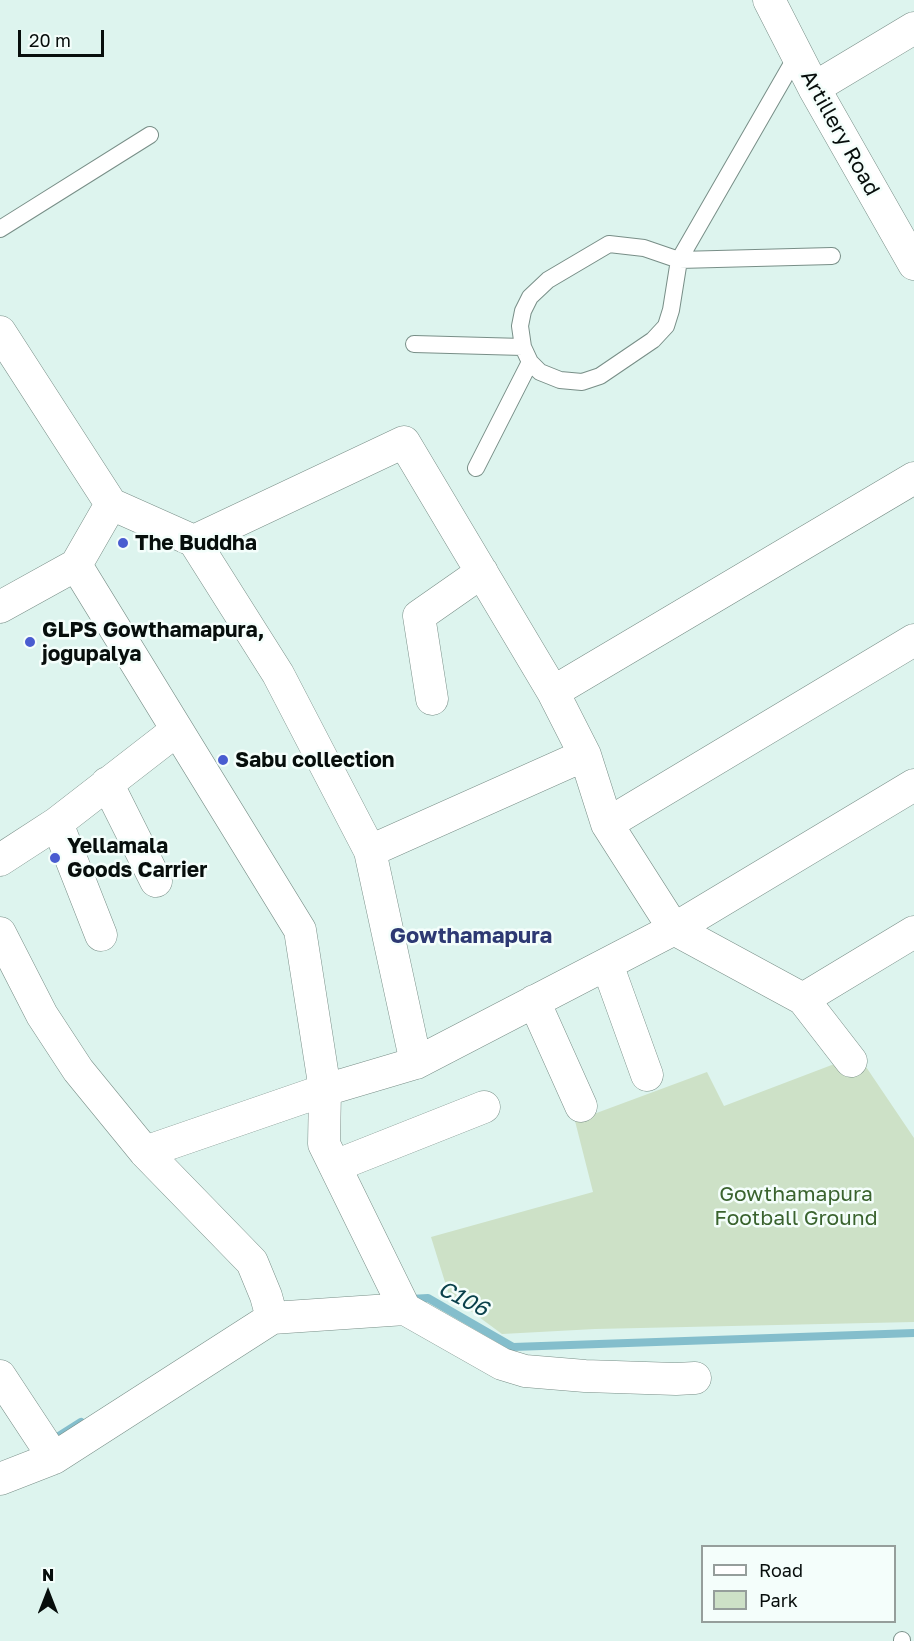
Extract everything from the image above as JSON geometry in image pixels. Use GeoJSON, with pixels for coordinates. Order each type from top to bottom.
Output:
{"type":"FeatureCollection","features":[{"type":"Feature","properties":{"kind":"street","name":"Artillery Road"},"geometry":{"type":"LineString","coordinates":[[769,0],[814,88],[914,264]]}},
{"type":"Feature","properties":{"kind":"street"},"geometry":{"type":"LineString","coordinates":[[814,88],[914,28]]}},
{"type":"Feature","properties":{"kind":"street"},"geometry":{"type":"LineString","coordinates":[[0,332],[111,504],[194,541],[278,674],[370,851],[416,1063]]}},
{"type":"Feature","properties":{"kind":"street"},"geometry":{"type":"LineString","coordinates":[[194,541],[404,442],[553,692],[585,755],[607,824],[674,929],[803,999],[851,1061]]}},
{"type":"Feature","properties":{"kind":"street"},"geometry":{"type":"LineString","coordinates":[[553,692],[914,478]]}},
{"type":"Feature","properties":{"kind":"street"},"geometry":{"type":"LineString","coordinates":[[0,607],[76,565],[111,504]]}},
{"type":"Feature","properties":{"kind":"street"},"geometry":{"type":"LineString","coordinates":[[76,565],[300,930],[326,1090],[324,1144],[405,1309]]}},
{"type":"Feature","properties":{"kind":"street"},"geometry":{"type":"LineString","coordinates":[[432,699],[419,616],[482,572]]}},
{"type":"Feature","properties":{"kind":"street"},"geometry":{"type":"LineString","coordinates":[[607,824],[914,640]]}},
{"type":"Feature","properties":{"kind":"street"},"geometry":{"type":"LineString","coordinates":[[0,860],[57,823],[177,730]]}},
{"type":"Feature","properties":{"kind":"street"},"geometry":{"type":"LineString","coordinates":[[370,851],[585,755]]}},
{"type":"Feature","properties":{"kind":"street"},"geometry":{"type":"LineString","coordinates":[[108,783],[156,881]]}},
{"type":"Feature","properties":{"kind":"street"},"geometry":{"type":"LineString","coordinates":[[145,1152],[326,1090],[416,1063],[674,929],[914,785]]}},
{"type":"Feature","properties":{"kind":"street"},"geometry":{"type":"LineString","coordinates":[[57,823],[102,935]]}},
{"type":"Feature","properties":{"kind":"street"},"geometry":{"type":"LineString","coordinates":[[803,999],[914,932]]}},
{"type":"Feature","properties":{"kind":"street"},"geometry":{"type":"LineString","coordinates":[[0,933],[42,1015],[78,1070],[145,1152],[252,1262],[270,1310]]}},
{"type":"Feature","properties":{"kind":"street"},"geometry":{"type":"LineString","coordinates":[[607,964],[647,1075]]}},
{"type":"Feature","properties":{"kind":"street"},"geometry":{"type":"LineString","coordinates":[[534,1001],[581,1106]]}},
{"type":"Feature","properties":{"kind":"street"},"geometry":{"type":"LineString","coordinates":[[335,1166],[484,1107]]}},
{"type":"Feature","properties":{"kind":"street"},"geometry":{"type":"LineString","coordinates":[[0,1479],[54,1458],[270,1310],[405,1309],[502,1364],[525,1371],[585,1376],[695,1378]]}},
{"type":"Feature","properties":{"kind":"street"},"geometry":{"type":"LineString","coordinates":[[0,1376],[54,1458]]}},
{"type":"Feature","properties":{"kind":"lane"},"geometry":{"type":"LineString","coordinates":[[797,55],[679,260],[676,289],[666,326],[653,340],[630,357],[600,376],[582,382],[560,380],[540,372],[526,355],[520,326],[523,311],[530,297],[548,280],[609,244],[644,248],[679,260],[832,256]]}},
{"type":"Feature","properties":{"kind":"lane"},"geometry":{"type":"LineString","coordinates":[[0,229],[150,135]]}},
{"type":"Feature","properties":{"kind":"lane"},"geometry":{"type":"LineString","coordinates":[[414,344],[526,355]]}},
{"type":"Feature","properties":{"kind":"lane"},"geometry":{"type":"LineString","coordinates":[[476,468],[526,355]]}},
{"type":"Feature","properties":{"kind":"green space","name":"Gowthamapura Football Ground"},"geometry":{"type":"Polygon","coordinates":[[[858,1055],[914,1138],[914,1322],[595,1329],[502,1334],[449,1295],[431,1237],[593,1192],[575,1121],[707,1072],[724,1106],[858,1055]]]}},
{"type":"Feature","properties":{"kind":"waterway","name":"C106"},"geometry":{"type":"LineString","coordinates":[[410,1299],[428,1298],[513,1347],[914,1333]]}},
{"type":"Feature","properties":{"kind":"waterway","name":"C106"},"geometry":{"type":"LineString","coordinates":[[51,1441],[81,1422]]}},
{"type":"Feature","properties":{"kind":"place","name":"The Buddha"},"geometry":{"type":"Point","coordinates":[123,543]}},
{"type":"Feature","properties":{"kind":"place","name":"GLPS Gowthamapura, jogupalya"},"geometry":{"type":"Point","coordinates":[30,642]}},
{"type":"Feature","properties":{"kind":"place","name":"Sabu collection"},"geometry":{"type":"Point","coordinates":[223,760]}},
{"type":"Feature","properties":{"kind":"place","name":"Yellamala Goods Carrier"},"geometry":{"type":"Point","coordinates":[55,858]}},
{"type":"Feature","properties":{"kind":"district","name":"Gowthamapura"},"geometry":{"type":"Point","coordinates":[471,936]}}]}
